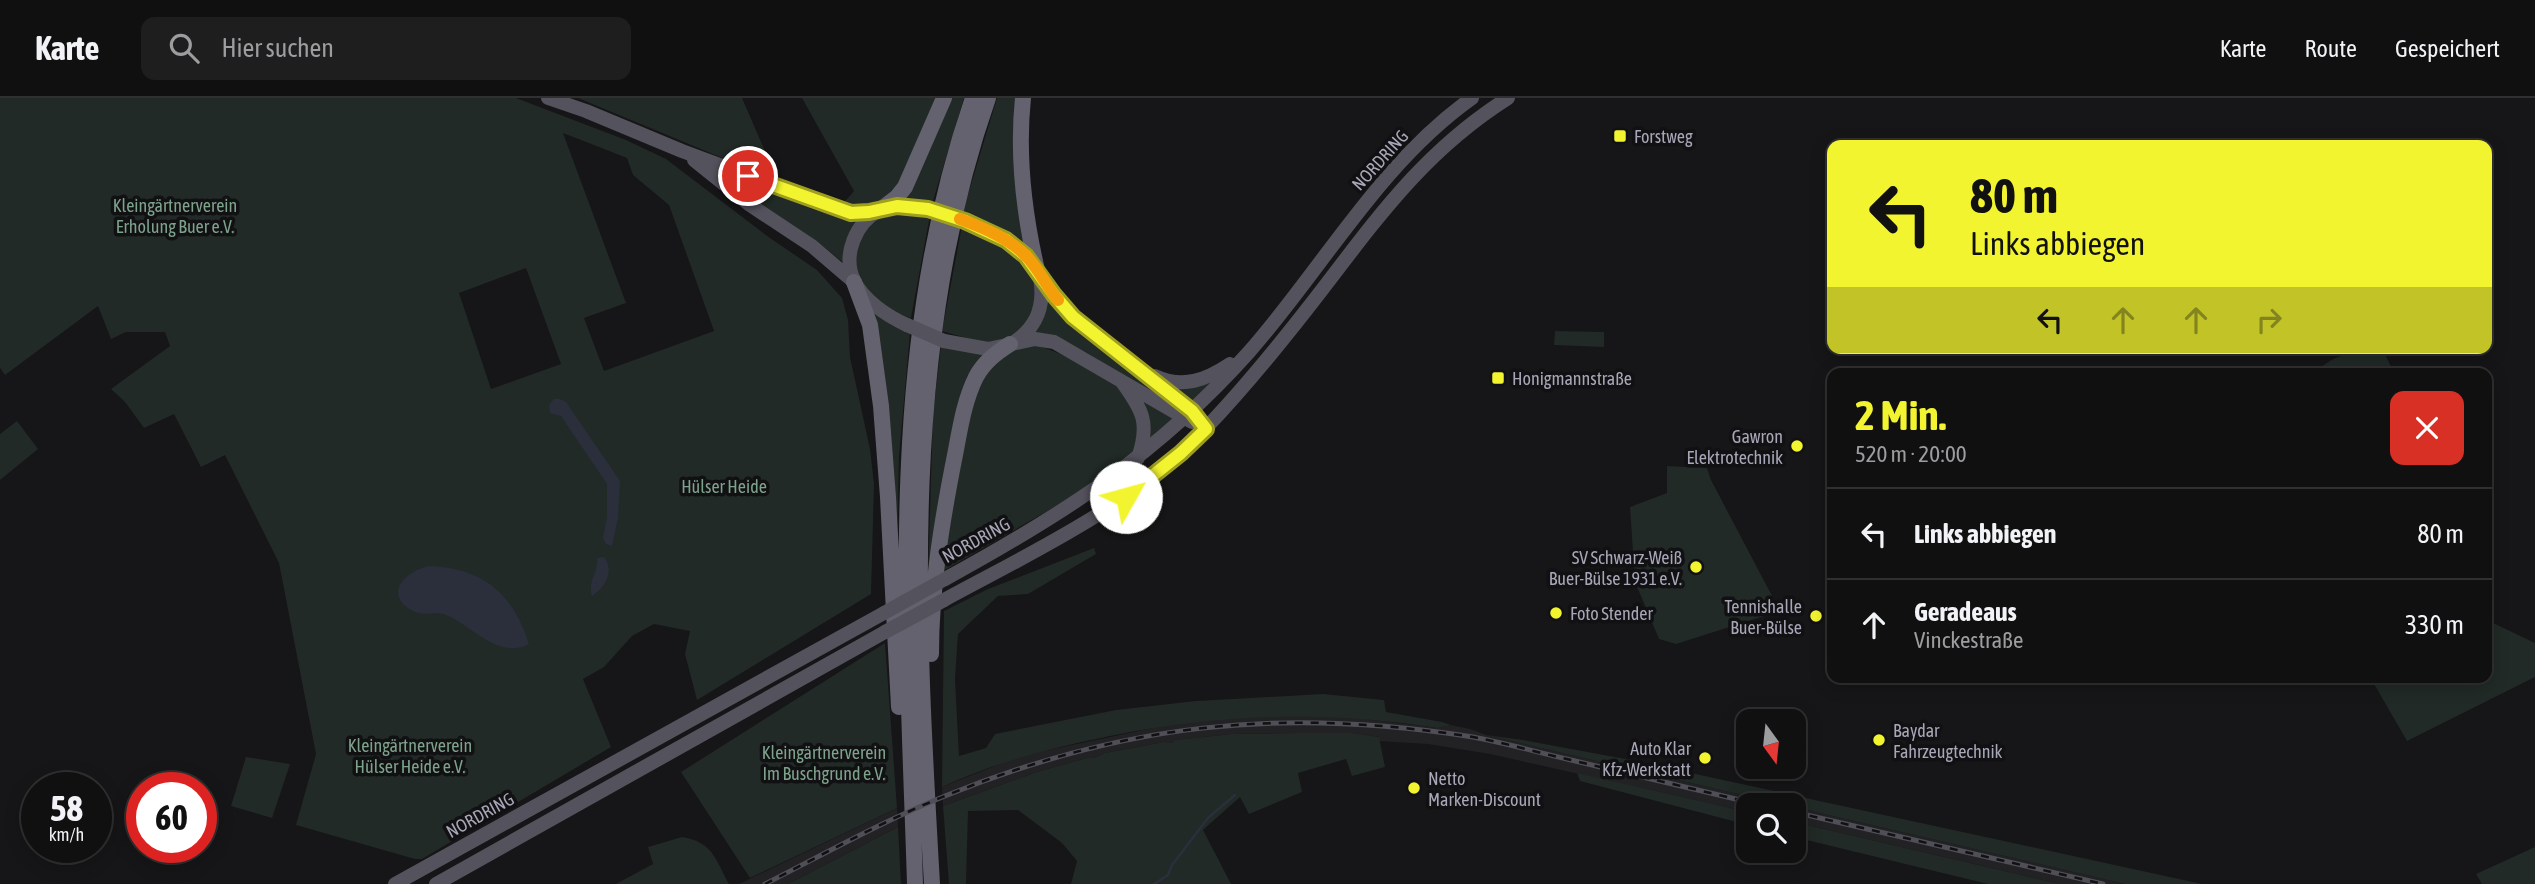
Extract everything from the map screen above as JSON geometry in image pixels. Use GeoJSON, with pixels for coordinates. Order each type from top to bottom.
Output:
{"type":"FeatureCollection","features":[{"type":"Feature","properties":{"kind":"highway"},"geometry":{"type":"LineString","coordinates":[[880,210],[905,187],[944,98]]}},
{"type":"Feature","properties":{"kind":"highway"},"geometry":{"type":"LineString","coordinates":[[915,884],[905,592],[913,388],[917,339],[933,246],[956,150],[973,98]]}},
{"type":"Feature","properties":{"kind":"highway"},"geometry":{"type":"LineString","coordinates":[[932,884],[918,591],[930,347],[959,195],[988,98]]}},
{"type":"Feature","properties":{"kind":"highway"},"geometry":{"type":"LineString","coordinates":[[1023,98],[1020,142],[1030,240],[1037,270]]}},
{"type":"Feature","properties":{"kind":"highway"},"geometry":{"type":"LineString","coordinates":[[854,282],[870,325],[881,406],[901,742],[914,821]]}},
{"type":"Feature","properties":{"kind":"highway"},"geometry":{"type":"LineString","coordinates":[[929,834],[932,777],[931,635],[937,560],[946,499],[961,423],[976,377],[989,357],[1010,344]]}},
{"type":"Feature","properties":{"kind":"main road"},"geometry":{"type":"LineString","coordinates":[[548,98],[844,211],[859,213],[909,206],[928,209],[965,221],[1006,240],[1026,256],[1068,312],[1144,372],[1206,429]]}},
{"type":"Feature","properties":{"kind":"main road","name":"NORDRING"},"geometry":{"type":"LineString","coordinates":[[395,884],[1056,516],[1138,458],[1189,414],[1249,351],[1396,168],[1433,131],[1472,98]]}},
{"type":"Feature","properties":{"kind":"main road","name":"NORDRING"},"geometry":{"type":"LineString","coordinates":[[436,884],[885,632],[1061,538],[1114,506],[1161,470],[1206,429],[1289,332],[1412,176],[1437,151],[1483,114],[1508,98]]}},
{"type":"Feature","properties":{"kind":"main road"},"geometry":{"type":"LineString","coordinates":[[682,151],[750,205],[821,253],[880,309],[906,325],[944,341],[988,349],[1034,339],[1054,342],[1189,414]]}},
{"type":"Feature","properties":{"kind":"main road"},"geometry":{"type":"LineString","coordinates":[[854,282],[850,257],[854,239],[861,226],[880,210]]}},
{"type":"Feature","properties":{"kind":"main road"},"geometry":{"type":"LineString","coordinates":[[1010,344],[1028,331],[1038,313],[1042,297],[1037,270]]}},
{"type":"Feature","properties":{"kind":"main road"},"geometry":{"type":"LineString","coordinates":[[1144,372],[1170,382],[1194,382],[1216,374],[1249,351]]}},
{"type":"Feature","properties":{"kind":"main road"},"geometry":{"type":"LineString","coordinates":[[1119,378],[1138,405],[1144,421],[1145,432],[1138,458]]}},
{"type":"Feature","properties":{"kind":"shaded area"},"geometry":{"type":"Polygon","coordinates":[[[1239,717],[1349,717],[1438,728],[1451,725],[1736,794],[1736,809],[1490,754],[1428,744],[1379,741],[1379,737],[1352,733],[1232,734],[1164,742],[1105,753],[1095,758],[1090,757],[1037,772],[943,806],[942,787],[1020,756],[1167,725],[1239,717]]]}},
{"type":"Feature","properties":{"kind":"shaded area"},"geometry":{"type":"Polygon","coordinates":[[[897,808],[898,827],[788,884],[739,884],[897,808]]]}},
{"type":"Feature","properties":{"kind":"shaded area"},"geometry":{"type":"Polygon","coordinates":[[[1806,810],[2125,884],[2060,884],[1806,825],[1806,810]]]}},
{"type":"Feature","properties":{"kind":"green space"},"geometry":{"type":"Polygon","coordinates":[[[0,98],[516,98],[626,140],[666,159],[817,270],[842,298],[848,320],[850,357],[870,449],[874,484],[871,594],[697,700],[685,654],[690,631],[654,624],[632,636],[604,667],[583,679],[611,747],[422,859],[415,859],[296,825],[316,754],[279,563],[225,455],[201,467],[174,414],[144,428],[125,402],[111,389],[170,346],[165,332],[126,332],[111,339],[98,306],[5,375],[0,368],[0,98]],[[563,133],[626,303],[584,318],[604,371],[714,331],[669,205],[633,175],[627,158],[563,133]],[[526,268],[459,293],[491,389],[561,364],[526,268]]]}},
{"type":"Feature","properties":{"kind":"green space"},"geometry":{"type":"Polygon","coordinates":[[[578,98],[742,98],[778,181],[578,98]]]}},
{"type":"Feature","properties":{"kind":"green space"},"geometry":{"type":"Polygon","coordinates":[[[802,98],[938,98],[895,192],[869,209],[841,206],[854,191],[802,98]]]}},
{"type":"Feature","properties":{"kind":"green space"},"geometry":{"type":"Polygon","coordinates":[[[948,98],[964,98],[933,201],[901,200],[948,98]]]}},
{"type":"Feature","properties":{"kind":"green space"},"geometry":{"type":"Polygon","coordinates":[[[997,98],[1019,98],[1030,251],[998,229],[963,211],[997,98]]]}},
{"type":"Feature","properties":{"kind":"green space"},"geometry":{"type":"Polygon","coordinates":[[[730,177],[856,223],[845,264],[818,242],[751,198],[730,177]]]}},
{"type":"Feature","properties":{"kind":"green space"},"geometry":{"type":"Polygon","coordinates":[[[894,211],[930,215],[911,318],[892,310],[876,298],[864,283],[857,268],[856,251],[861,236],[874,222],[894,211]]]}},
{"type":"Feature","properties":{"kind":"green space"},"geometry":{"type":"Polygon","coordinates":[[[962,226],[1012,250],[1032,274],[1037,299],[1024,326],[1007,339],[984,343],[942,331],[962,226]]]}},
{"type":"Feature","properties":{"kind":"green space"},"geometry":{"type":"Polygon","coordinates":[[[1048,296],[1180,410],[1087,353],[1064,342],[1030,335],[1048,296]]]}},
{"type":"Feature","properties":{"kind":"green space"},"geometry":{"type":"Polygon","coordinates":[[[872,311],[910,333],[899,456],[896,590],[872,311]]]}},
{"type":"Feature","properties":{"kind":"green space"},"geometry":{"type":"Polygon","coordinates":[[[1555,331],[1604,332],[1604,347],[1554,345],[1555,331]]]}},
{"type":"Feature","properties":{"kind":"green space"},"geometry":{"type":"Polygon","coordinates":[[[1037,345],[1099,373],[1129,397],[1141,416],[1135,450],[1070,498],[943,571],[951,493],[980,378],[1013,347],[1037,345]]]}},
{"type":"Feature","properties":{"kind":"green space"},"geometry":{"type":"Polygon","coordinates":[[[941,346],[988,352],[980,361],[928,580],[933,414],[941,346]]]}},
{"type":"Feature","properties":{"kind":"green space"},"geometry":{"type":"Polygon","coordinates":[[[2347,354],[2385,354],[2392,368],[2320,368],[2347,354]]]}},
{"type":"Feature","properties":{"kind":"green space"},"geometry":{"type":"Polygon","coordinates":[[[1213,382],[1189,405],[1172,385],[1213,382]]]}},
{"type":"Feature","properties":{"kind":"green space"},"geometry":{"type":"Polygon","coordinates":[[[1137,393],[1176,417],[1149,441],[1137,393]]]}},
{"type":"Feature","properties":{"kind":"green space"},"geometry":{"type":"Polygon","coordinates":[[[17,421],[38,449],[0,480],[0,434],[17,421]]]}},
{"type":"Feature","properties":{"kind":"green space"},"geometry":{"type":"Polygon","coordinates":[[[1667,466],[1707,468],[1780,611],[1676,644],[1659,639],[1635,582],[1630,507],[1667,493],[1667,466]]]}},
{"type":"Feature","properties":{"kind":"green space"},"geometry":{"type":"Polygon","coordinates":[[[1094,548],[1096,554],[1028,594],[998,596],[958,634],[955,679],[959,756],[986,748],[995,734],[1116,710],[1196,701],[1323,694],[1384,700],[1386,712],[1451,725],[1438,728],[1396,722],[1314,717],[1192,723],[1110,736],[1045,751],[1004,763],[942,787],[944,611],[988,589],[1094,548]]]}},
{"type":"Feature","properties":{"kind":"green space"},"geometry":{"type":"Polygon","coordinates":[[[2492,622],[2535,643],[2535,677],[2407,741],[2373,683],[2492,683],[2492,622]]]}},
{"type":"Feature","properties":{"kind":"green space","name":"Kleingärtnerverein Im Buschgrund e.V."},"geometry":{"type":"Polygon","coordinates":[[[885,643],[897,808],[750,878],[681,772],[885,643]]]}},
{"type":"Feature","properties":{"kind":"green space"},"geometry":{"type":"Polygon","coordinates":[[[1352,733],[1379,737],[1385,767],[1352,776],[1346,759],[1298,773],[1302,792],[1249,814],[1240,797],[1203,830],[1231,884],[1071,884],[1077,861],[1062,843],[1018,810],[968,811],[966,884],[949,884],[943,806],[1037,772],[1090,757],[1095,758],[1105,753],[1164,742],[1173,743],[1175,740],[1232,734],[1352,733]]]}},
{"type":"Feature","properties":{"kind":"green space"},"geometry":{"type":"Polygon","coordinates":[[[1486,735],[1631,760],[1783,793],[1736,794],[1486,735]]]}},
{"type":"Feature","properties":{"kind":"green space"},"geometry":{"type":"Polygon","coordinates":[[[246,757],[290,764],[272,818],[231,806],[246,757]]]}},
{"type":"Feature","properties":{"kind":"green space"},"geometry":{"type":"Polygon","coordinates":[[[1577,773],[1736,809],[1736,822],[1580,781],[1577,773]]]}},
{"type":"Feature","properties":{"kind":"green space"},"geometry":{"type":"Polygon","coordinates":[[[1806,798],[2202,884],[2125,884],[1806,810],[1806,798]]]}},
{"type":"Feature","properties":{"kind":"green space"},"geometry":{"type":"Polygon","coordinates":[[[1806,825],[2060,884],[1988,884],[1806,840],[1806,825]]]}},
{"type":"Feature","properties":{"kind":"green space"},"geometry":{"type":"Polygon","coordinates":[[[898,827],[901,884],[788,884],[898,827]]]}},
{"type":"Feature","properties":{"kind":"green space"},"geometry":{"type":"Polygon","coordinates":[[[682,837],[707,847],[729,884],[616,884],[653,864],[648,847],[682,837]]]}},
{"type":"Feature","properties":{"kind":"green space"},"geometry":{"type":"Polygon","coordinates":[[[2535,847],[2535,884],[2482,884],[2476,874],[2535,847]]]}},
{"type":"Feature","properties":{"kind":"water"},"geometry":{"type":"Polygon","coordinates":[[[554,399],[566,402],[620,481],[618,518],[612,546],[606,544],[603,538],[607,517],[607,484],[561,416],[550,413],[549,405],[554,399]]]}},
{"type":"Feature","properties":{"kind":"water"},"geometry":{"type":"Polygon","coordinates":[[[604,557],[609,568],[607,579],[592,596],[591,586],[597,558],[604,557]]]}},
{"type":"Feature","properties":{"kind":"water"},"geometry":{"type":"Polygon","coordinates":[[[429,566],[466,572],[494,587],[514,611],[529,644],[518,648],[496,645],[446,615],[419,613],[405,606],[398,592],[400,585],[411,573],[429,566]]]}},
{"type":"Feature","properties":{"kind":"waterway"},"geometry":{"type":"LineString","coordinates":[[1154,884],[1168,875],[1172,865],[1208,818],[1235,795]]}},
{"type":"Feature","properties":{"kind":"railway"},"geometry":{"type":"LineString","coordinates":[[765,884],[899,816],[1012,771],[1141,737],[1205,728],[1269,723],[1335,723],[1473,737],[1736,799]]}},
{"type":"Feature","properties":{"kind":"railway"},"geometry":{"type":"LineString","coordinates":[[1806,815],[2103,884]]}},
{"type":"Feature","properties":{"kind":"slow traffic"},"geometry":{"type":"LineString","coordinates":[[960,219],[997,235],[1017,248],[1032,263],[1058,300]]}},
{"type":"Feature","properties":{"kind":"place","name":"Forstweg"},"geometry":{"type":"Point","coordinates":[1620,136]}},
{"type":"Feature","properties":{"kind":"place","name":"Honigmannstraße"},"geometry":{"type":"Point","coordinates":[1498,378]}},
{"type":"Feature","properties":{"kind":"place","name":"Gawron Elektrotechnik"},"geometry":{"type":"Point","coordinates":[1797,446]}},
{"type":"Feature","properties":{"kind":"place","name":"SV Schwarz-Weiß Buer-Bülse 1931 e.V."},"geometry":{"type":"Point","coordinates":[1696,567]}},
{"type":"Feature","properties":{"kind":"place","name":"Foto Stender"},"geometry":{"type":"Point","coordinates":[1556,613]}},
{"type":"Feature","properties":{"kind":"place","name":"Tennishalle Buer-Bülse"},"geometry":{"type":"Point","coordinates":[1816,616]}},
{"type":"Feature","properties":{"kind":"place","name":"Baydar Fahrzeugtechnik"},"geometry":{"type":"Point","coordinates":[1879,740]}},
{"type":"Feature","properties":{"kind":"place","name":"Auto Klar Kfz-Werkstatt"},"geometry":{"type":"Point","coordinates":[1705,758]}},
{"type":"Feature","properties":{"kind":"place","name":"Netto Marken-Discount"},"geometry":{"type":"Point","coordinates":[1414,788]}},
{"type":"Feature","properties":{"kind":"route"},"geometry":{"type":"LineString","coordinates":[[748,176],[851,213],[897,206],[928,209],[987,230],[1017,248],[1032,263],[1073,317],[1192,411],[1206,429],[1126,497]]}},
{"type":"Feature","properties":{"kind":"park label","name":"Kleingärtnerverein Erholung Buer e.V."},"geometry":{"type":"Point","coordinates":[175,215]}},
{"type":"Feature","properties":{"kind":"park label","name":"Hülser Heide"},"geometry":{"type":"Point","coordinates":[724,486]}},
{"type":"Feature","properties":{"kind":"park label","name":"Kleingärtnerverein Hülser Heide e.V."},"geometry":{"type":"Point","coordinates":[410,755]}}]}
